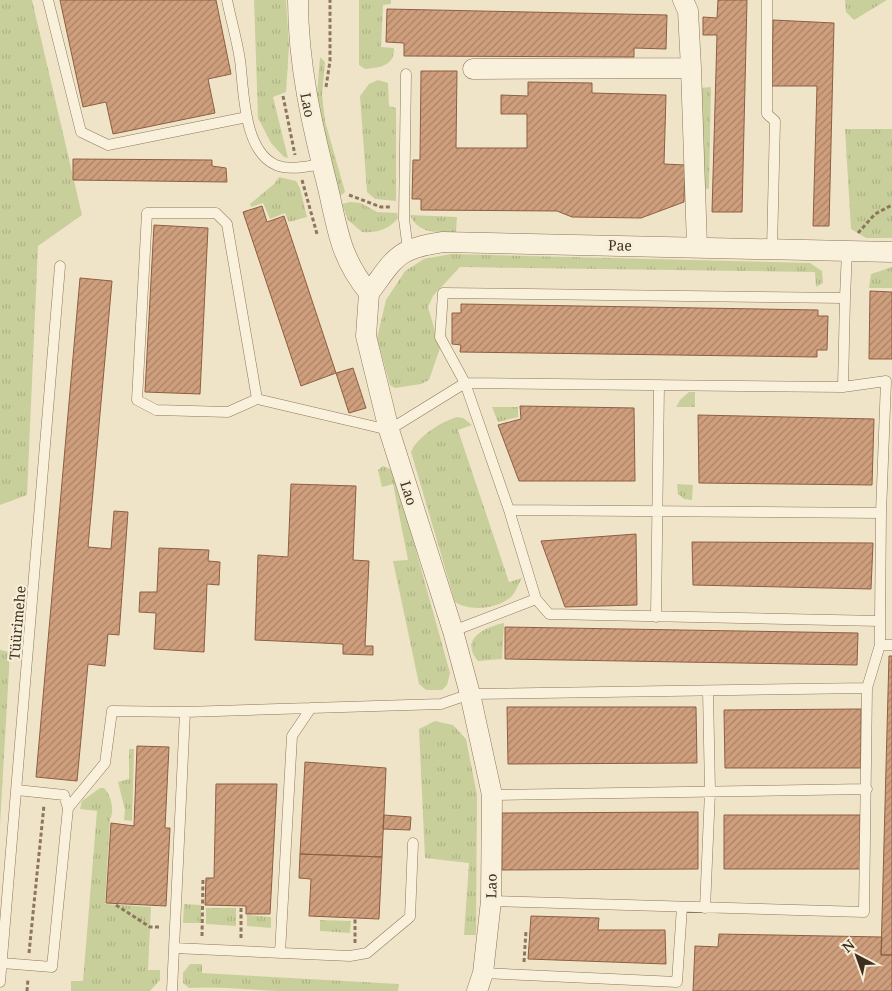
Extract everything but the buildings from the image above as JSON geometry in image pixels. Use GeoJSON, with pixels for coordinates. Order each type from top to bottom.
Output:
{"type":"FeatureCollection","features":[{"type":"Feature","properties":{"kind":"street","name":"Lao"},"geometry":{"type":"LineString","coordinates":[[298,0],[302,74],[344,255],[354,275],[369,293],[366,336],[389,430],[453,631],[470,694],[492,795],[492,902],[480,982]]}},
{"type":"Feature","properties":{"kind":"street"},"geometry":{"type":"LineString","coordinates":[[684,0],[688,11],[697,246]]}},
{"type":"Feature","properties":{"kind":"street"},"geometry":{"type":"LineString","coordinates":[[473,69],[691,68]]}},
{"type":"Feature","properties":{"kind":"street","name":"Pae"},"geometry":{"type":"LineString","coordinates":[[369,293],[396,256],[417,246],[443,242],[697,246],[892,252]]}},
{"type":"Feature","properties":{"kind":"lane"},"geometry":{"type":"LineString","coordinates":[[48,0],[81,132],[108,145],[247,117]]}},
{"type":"Feature","properties":{"kind":"lane"},"geometry":{"type":"LineString","coordinates":[[227,0],[240,60],[244,106],[256,147],[274,164],[286,168],[322,164]]}},
{"type":"Feature","properties":{"kind":"lane"},"geometry":{"type":"LineString","coordinates":[[767,0],[767,114],[775,121],[772,249]]}},
{"type":"Feature","properties":{"kind":"lane"},"geometry":{"type":"LineString","coordinates":[[406,74],[404,208],[408,250]]}},
{"type":"Feature","properties":{"kind":"lane"},"geometry":{"type":"LineString","coordinates":[[257,399],[227,224],[216,213],[147,214],[137,400],[156,410],[228,412],[257,399],[389,430],[465,383],[843,387],[889,381],[881,513],[880,645],[867,688],[864,912],[492,902]]}},
{"type":"Feature","properties":{"kind":"lane"},"geometry":{"type":"LineString","coordinates":[[843,387],[845,298],[851,251]]}},
{"type":"Feature","properties":{"kind":"lane","name":"Tüürimehe"},"geometry":{"type":"LineString","coordinates":[[0,982],[60,266]]}},
{"type":"Feature","properties":{"kind":"lane"},"geometry":{"type":"LineString","coordinates":[[845,298],[443,293],[440,337],[465,383],[509,510],[536,599],[549,614],[880,621]]}},
{"type":"Feature","properties":{"kind":"lane"},"geometry":{"type":"LineString","coordinates":[[656,617],[659,385]]}},
{"type":"Feature","properties":{"kind":"lane"},"geometry":{"type":"LineString","coordinates":[[509,510],[881,513]]}},
{"type":"Feature","properties":{"kind":"lane"},"geometry":{"type":"LineString","coordinates":[[453,631],[536,599]]}},
{"type":"Feature","properties":{"kind":"lane"},"geometry":{"type":"LineString","coordinates":[[880,645],[892,645]]}},
{"type":"Feature","properties":{"kind":"lane"},"geometry":{"type":"LineString","coordinates":[[68,808],[105,763],[112,711],[185,712],[441,704],[470,694],[867,688]]}},
{"type":"Feature","properties":{"kind":"lane"},"geometry":{"type":"LineString","coordinates":[[705,908],[710,792],[708,691]]}},
{"type":"Feature","properties":{"kind":"lane"},"geometry":{"type":"LineString","coordinates":[[280,953],[292,736],[311,708]]}},
{"type":"Feature","properties":{"kind":"lane"},"geometry":{"type":"LineString","coordinates":[[172,991],[185,712]]}},
{"type":"Feature","properties":{"kind":"lane"},"geometry":{"type":"LineString","coordinates":[[492,795],[867,789]]}},
{"type":"Feature","properties":{"kind":"lane"},"geometry":{"type":"LineString","coordinates":[[2,963],[52,967],[68,808],[64,795],[17,790]]}},
{"type":"Feature","properties":{"kind":"lane"},"geometry":{"type":"LineString","coordinates":[[174,948],[354,956],[367,953],[410,917],[414,843]]}},
{"type":"Feature","properties":{"kind":"lane"},"geometry":{"type":"LineString","coordinates":[[480,982],[677,982],[682,907]]}},
{"type":"Feature","properties":{"kind":"path"},"geometry":{"type":"LineString","coordinates":[[327,94],[330,61],[330,0]]}},
{"type":"Feature","properties":{"kind":"path"},"geometry":{"type":"LineString","coordinates":[[346,186],[348,195],[381,207],[404,208]]}},
{"type":"Feature","properties":{"kind":"path"},"geometry":{"type":"LineString","coordinates":[[851,251],[858,231],[875,214],[892,205]]}},
{"type":"Feature","properties":{"kind":"path"},"geometry":{"type":"LineString","coordinates":[[27,991],[45,792]]}},
{"type":"Feature","properties":{"kind":"path"},"geometry":{"type":"LineString","coordinates":[[202,949],[203,879]]}},
{"type":"Feature","properties":{"kind":"path"},"geometry":{"type":"LineString","coordinates":[[116,905],[150,927],[174,928]]}},
{"type":"Feature","properties":{"kind":"path"},"geometry":{"type":"LineString","coordinates":[[240,951],[241,906]]}},
{"type":"Feature","properties":{"kind":"path"},"geometry":{"type":"LineString","coordinates":[[354,956],[355,918]]}},
{"type":"Feature","properties":{"kind":"green space"},"geometry":{"type":"Polygon","coordinates":[[[0,0],[32,0],[82,215],[38,246],[27,495],[0,505],[0,0]]]}},
{"type":"Feature","properties":{"kind":"green space"},"geometry":{"type":"Polygon","coordinates":[[[254,0],[286,0],[289,46],[286,92],[273,97],[288,158],[284,157],[271,143],[258,118],[254,0]]]}},
{"type":"Feature","properties":{"kind":"green space"},"geometry":{"type":"Polygon","coordinates":[[[359,0],[391,0],[391,4],[383,5],[381,47],[394,48],[394,54],[389,62],[381,67],[365,69],[359,65],[359,0]]]}},
{"type":"Feature","properties":{"kind":"green space"},"geometry":{"type":"Polygon","coordinates":[[[845,0],[887,0],[854,20],[846,12],[845,0]]]}},
{"type":"Feature","properties":{"kind":"green space"},"geometry":{"type":"Polygon","coordinates":[[[320,57],[325,62],[322,95],[325,121],[345,192],[340,196],[321,126],[317,94],[320,57]]]}},
{"type":"Feature","properties":{"kind":"green space"},"geometry":{"type":"Polygon","coordinates":[[[378,80],[388,83],[389,106],[396,108],[396,201],[375,199],[367,192],[360,96],[369,84],[378,80]]]}},
{"type":"Feature","properties":{"kind":"green space"},"geometry":{"type":"Polygon","coordinates":[[[711,87],[709,189],[701,188],[700,88],[711,87]]]}},
{"type":"Feature","properties":{"kind":"green space"},"geometry":{"type":"Polygon","coordinates":[[[845,129],[892,129],[892,238],[866,238],[851,229],[845,129]]]}},
{"type":"Feature","properties":{"kind":"green space"},"geometry":{"type":"Polygon","coordinates":[[[279,177],[296,181],[300,188],[307,217],[289,222],[285,213],[270,219],[263,203],[251,207],[250,204],[274,184],[279,177]]]}},
{"type":"Feature","properties":{"kind":"green space"},"geometry":{"type":"Polygon","coordinates":[[[350,202],[361,203],[377,212],[397,213],[398,218],[382,230],[362,232],[348,220],[342,204],[350,202]]]}},
{"type":"Feature","properties":{"kind":"green space"},"geometry":{"type":"Polygon","coordinates":[[[410,215],[457,217],[456,232],[436,232],[424,229],[418,226],[410,215]]]}},
{"type":"Feature","properties":{"kind":"green space"},"geometry":{"type":"Polygon","coordinates":[[[451,254],[810,263],[822,271],[823,283],[816,287],[815,272],[460,267],[433,296],[428,307],[440,348],[429,380],[421,384],[395,388],[390,385],[377,338],[386,300],[405,271],[424,259],[451,254]]]}},
{"type":"Feature","properties":{"kind":"green space"},"geometry":{"type":"Polygon","coordinates":[[[892,267],[892,288],[869,288],[871,274],[892,267]]]}},
{"type":"Feature","properties":{"kind":"green space"},"geometry":{"type":"Polygon","coordinates":[[[689,392],[695,392],[695,407],[676,407],[680,400],[689,392]]]}},
{"type":"Feature","properties":{"kind":"green space"},"geometry":{"type":"Polygon","coordinates":[[[492,407],[518,407],[518,417],[498,422],[492,407]]]}},
{"type":"Feature","properties":{"kind":"green space"},"geometry":{"type":"Polygon","coordinates":[[[457,417],[463,418],[472,425],[458,430],[509,582],[522,578],[512,596],[499,604],[484,608],[469,607],[455,602],[411,452],[424,435],[444,422],[457,417]]]}},
{"type":"Feature","properties":{"kind":"green space"},"geometry":{"type":"Polygon","coordinates":[[[383,466],[394,471],[450,673],[447,685],[442,690],[426,690],[419,684],[393,561],[408,560],[393,484],[382,487],[378,470],[383,466]]]}},
{"type":"Feature","properties":{"kind":"green space"},"geometry":{"type":"Polygon","coordinates":[[[677,484],[693,485],[692,500],[684,499],[678,494],[677,484]]]}},
{"type":"Feature","properties":{"kind":"green space"},"geometry":{"type":"Polygon","coordinates":[[[504,623],[502,659],[478,661],[471,646],[473,640],[482,631],[504,623]]]}},
{"type":"Feature","properties":{"kind":"green space"},"geometry":{"type":"Polygon","coordinates":[[[0,650],[10,652],[0,825],[0,650]]]}},
{"type":"Feature","properties":{"kind":"green space"},"geometry":{"type":"Polygon","coordinates":[[[435,721],[453,725],[466,739],[477,795],[476,935],[464,935],[469,863],[425,858],[419,729],[435,721]]]}},
{"type":"Feature","properties":{"kind":"green space"},"geometry":{"type":"Polygon","coordinates":[[[129,749],[134,749],[132,821],[124,820],[125,810],[118,782],[129,779],[129,749]]]}},
{"type":"Feature","properties":{"kind":"green space"},"geometry":{"type":"Polygon","coordinates":[[[100,788],[104,788],[106,791],[112,808],[105,904],[151,907],[148,970],[160,970],[160,980],[150,991],[71,991],[71,981],[83,981],[97,811],[80,809],[82,801],[100,788]]]}},
{"type":"Feature","properties":{"kind":"green space"},"geometry":{"type":"Polygon","coordinates":[[[184,904],[201,905],[201,923],[183,923],[184,904]]]}},
{"type":"Feature","properties":{"kind":"green space"},"geometry":{"type":"Polygon","coordinates":[[[206,908],[236,908],[236,926],[206,924],[206,908]]]}},
{"type":"Feature","properties":{"kind":"green space"},"geometry":{"type":"Polygon","coordinates":[[[247,915],[271,917],[271,928],[247,926],[247,915]]]}},
{"type":"Feature","properties":{"kind":"green space"},"geometry":{"type":"Polygon","coordinates":[[[320,920],[351,921],[350,933],[320,931],[320,920]]]}},
{"type":"Feature","properties":{"kind":"green space"},"geometry":{"type":"Polygon","coordinates":[[[190,964],[202,964],[202,973],[399,984],[398,991],[278,991],[189,988],[183,983],[183,973],[190,964]]]}}]}
